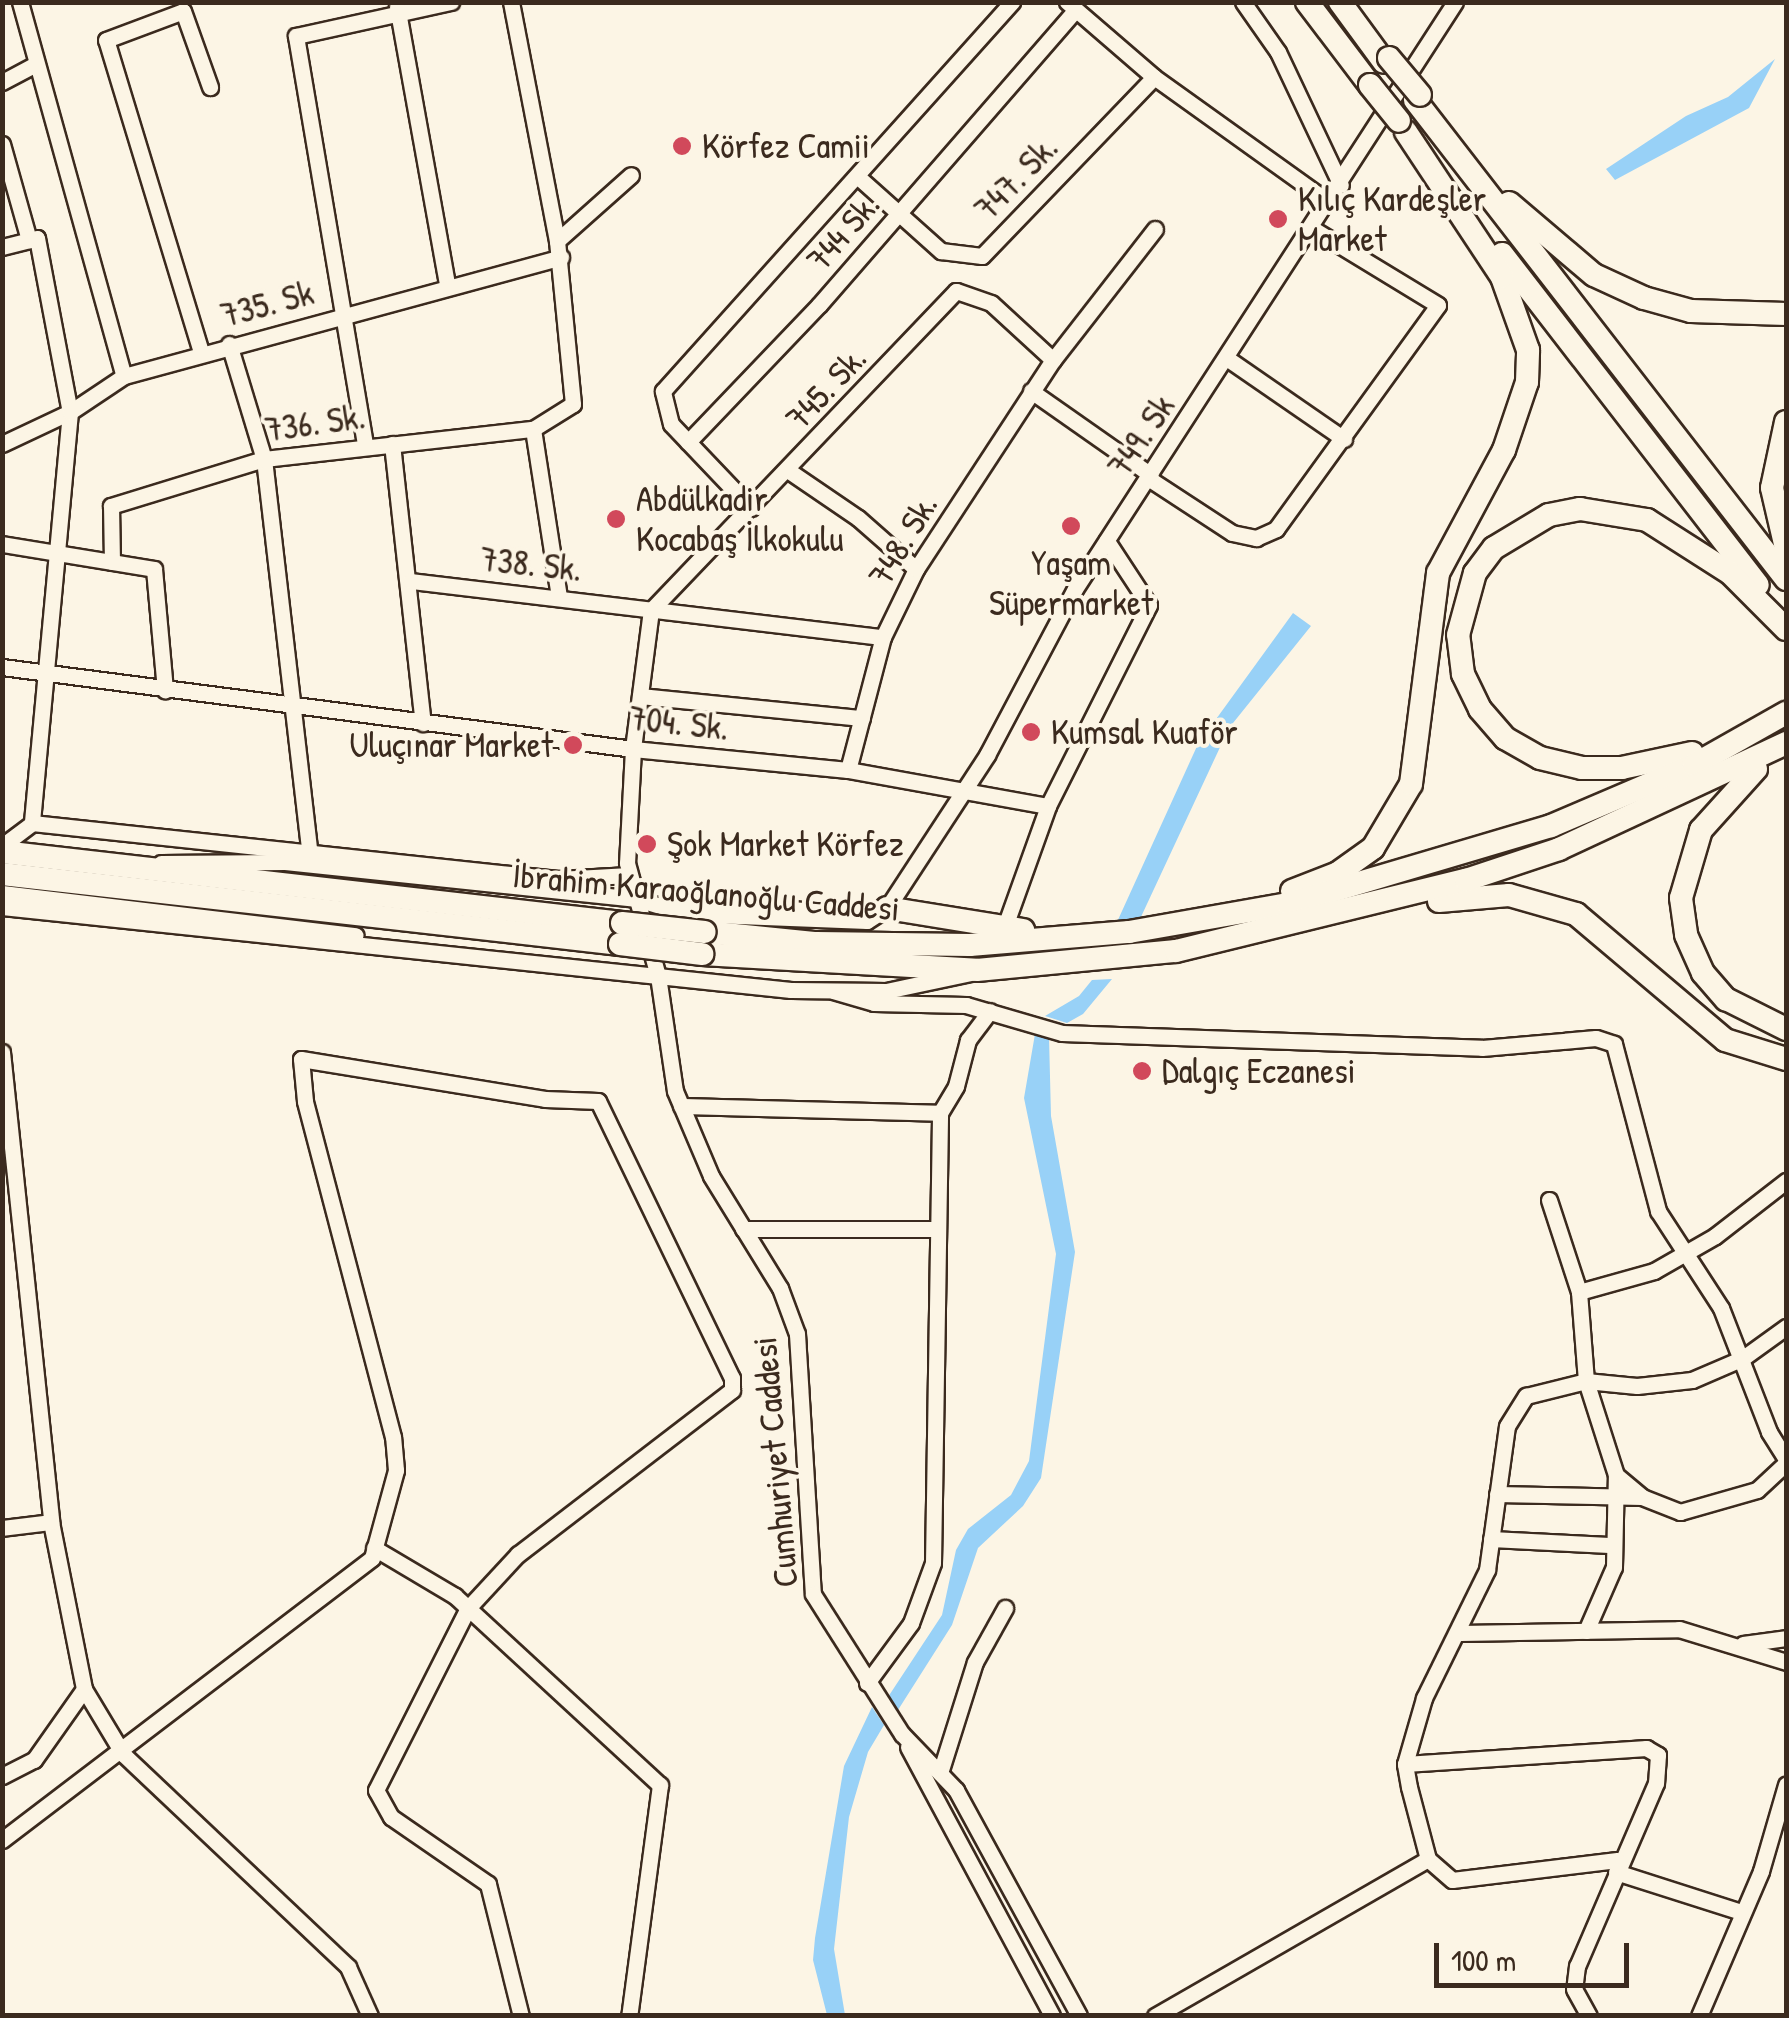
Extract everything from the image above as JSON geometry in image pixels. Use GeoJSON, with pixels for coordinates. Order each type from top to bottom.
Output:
{"type":"FeatureCollection","features":[{"type":"Feature","properties":{"kind":"highway"},"geometry":{"type":"LineString","coordinates":[[1307,2],[1786,622]]}},
{"type":"Feature","properties":{"kind":"highway"},"geometry":{"type":"LineString","coordinates":[[1340,2],[1786,579]]}},
{"type":"Feature","properties":{"kind":"highway"},"geometry":{"type":"LineString","coordinates":[[1417,98],[1505,199],[1594,275],[1691,311],[1786,314]]}},
{"type":"Feature","properties":{"kind":"highway"},"geometry":{"type":"LineString","coordinates":[[1201,920],[1338,873],[1373,848],[1395,819],[1420,742],[1428,614],[1438,573],[1521,413],[1528,350],[1519,315],[1485,249],[1402,126]]}},
{"type":"Feature","properties":{"kind":"highway"},"geometry":{"type":"LineString","coordinates":[[1786,422],[1772,488],[1786,548]]}},
{"type":"Feature","properties":{"kind":"highway"},"geometry":{"type":"LineString","coordinates":[[1780,717],[1677,758],[1622,768],[1582,768],[1540,758],[1506,738],[1480,710],[1463,674],[1458,635],[1475,573],[1494,548],[1534,522],[1580,509],[1647,520],[1683,538],[1786,630]]}},
{"type":"Feature","properties":{"kind":"highway","name":"İbrahim Karaoğlanoğlu Caddesi"},"geometry":{"type":"LineString","coordinates":[[704,943],[856,944],[1070,938],[1201,920],[1374,883],[1551,826],[1694,764],[1780,717]]}},
{"type":"Feature","properties":{"kind":"highway"},"geometry":{"type":"LineString","coordinates":[[1786,744],[1749,774],[1701,830],[1681,898],[1686,935],[1703,973],[1739,1008],[1786,1029]]}},
{"type":"Feature","properties":{"kind":"highway","name":"İbrahim Karaoğlanoğlu Caddesi"},"geometry":{"type":"LineString","coordinates":[[2,874],[977,970],[1081,964],[1288,928],[1559,849],[1786,744]]}},
{"type":"Feature","properties":{"kind":"highway","name":"İbrahim Karaoğlanoğlu Caddesi"},"geometry":{"type":"LineString","coordinates":[[2,849],[621,934]]}},
{"type":"Feature","properties":{"kind":"highway"},"geometry":{"type":"LineString","coordinates":[[1288,928],[1462,896],[1542,900],[1613,941],[1724,1040],[1786,1059]]}},
{"type":"Feature","properties":{"kind":"highway"},"geometry":{"type":"LineString","coordinates":[[880,912],[1070,938]]}},
{"type":"Feature","properties":{"kind":"street"},"geometry":{"type":"LineString","coordinates":[[20,2],[34,65],[124,376]]}},
{"type":"Feature","properties":{"kind":"street"},"geometry":{"type":"LineString","coordinates":[[364,444],[296,36],[398,7],[451,2]]}},
{"type":"Feature","properties":{"kind":"street"},"geometry":{"type":"LineString","coordinates":[[511,2],[559,249],[573,404],[533,429],[559,596]]}},
{"type":"Feature","properties":{"kind":"street"},"geometry":{"type":"LineString","coordinates":[[751,508],[671,424],[663,392],[1012,2]]}},
{"type":"Feature","properties":{"kind":"street"},"geometry":{"type":"LineString","coordinates":[[1243,2],[1278,52],[1341,185]]}},
{"type":"Feature","properties":{"kind":"street","name":"749. Sk"},"geometry":{"type":"LineString","coordinates":[[880,912],[965,786],[1106,541],[1330,203],[1455,2]]}},
{"type":"Feature","properties":{"kind":"street"},"geometry":{"type":"LineString","coordinates":[[398,7],[448,283]]}},
{"type":"Feature","properties":{"kind":"street"},"geometry":{"type":"LineString","coordinates":[[1071,7],[1150,73],[1330,203]]}},
{"type":"Feature","properties":{"kind":"street","name":"744 Sk."},"geometry":{"type":"LineString","coordinates":[[688,442],[900,212],[1071,7]]}},
{"type":"Feature","properties":{"kind":"street"},"geometry":{"type":"LineString","coordinates":[[202,352],[106,40],[183,11],[210,86]]}},
{"type":"Feature","properties":{"kind":"street"},"geometry":{"type":"LineString","coordinates":[[2,82],[34,65]]}},
{"type":"Feature","properties":{"kind":"street","name":"747. Sk."},"geometry":{"type":"LineString","coordinates":[[900,212],[941,251],[982,256],[1150,73]]}},
{"type":"Feature","properties":{"kind":"street"},"geometry":{"type":"LineString","coordinates":[[2,144],[30,240]]}},
{"type":"Feature","properties":{"kind":"street"},"geometry":{"type":"LineString","coordinates":[[559,249],[631,176]]}},
{"type":"Feature","properties":{"kind":"street"},"geometry":{"type":"LineString","coordinates":[[857,176],[900,212]]}},
{"type":"Feature","properties":{"kind":"street","name":"748. Sk."},"geometry":{"type":"LineString","coordinates":[[848,770],[882,637],[916,569],[1053,360],[1155,229]]}},
{"type":"Feature","properties":{"kind":"street"},"geometry":{"type":"LineString","coordinates":[[1032,391],[1232,533],[1256,538],[1293,512],[1438,305],[1313,229]]}},
{"type":"Feature","properties":{"kind":"street"},"geometry":{"type":"LineString","coordinates":[[2,247],[37,238],[70,412],[32,823],[2,849]]}},
{"type":"Feature","properties":{"kind":"street","name":"735. Sk"},"geometry":{"type":"LineString","coordinates":[[2,444],[70,412],[124,376],[345,315],[559,249]]}},
{"type":"Feature","properties":{"kind":"street","name":"745. Sk."},"geometry":{"type":"LineString","coordinates":[[651,610],[790,472],[956,291],[992,303],[1053,360]]}},
{"type":"Feature","properties":{"kind":"street"},"geometry":{"type":"LineString","coordinates":[[230,344],[264,459],[310,849]]}},
{"type":"Feature","properties":{"kind":"street"},"geometry":{"type":"LineString","coordinates":[[1228,360],[1344,439]]}},
{"type":"Feature","properties":{"kind":"street","name":"736. Sk."},"geometry":{"type":"LineString","coordinates":[[112,562],[110,506],[264,459],[364,444],[533,429]]}},
{"type":"Feature","properties":{"kind":"street"},"geometry":{"type":"LineString","coordinates":[[392,444],[411,581],[423,723]]}},
{"type":"Feature","properties":{"kind":"street"},"geometry":{"type":"LineString","coordinates":[[790,472],[858,518],[916,569]]}},
{"type":"Feature","properties":{"kind":"street"},"geometry":{"type":"LineString","coordinates":[[1004,929],[1048,806],[1149,605],[1106,541]]}},
{"type":"Feature","properties":{"kind":"street"},"geometry":{"type":"LineString","coordinates":[[2,544],[154,569],[164,692]]}},
{"type":"Feature","properties":{"kind":"street","name":"738. Sk."},"geometry":{"type":"LineString","coordinates":[[411,581],[882,637]]}},
{"type":"Feature","properties":{"kind":"street"},"geometry":{"type":"LineString","coordinates":[[32,823],[310,849],[558,879],[628,875],[633,749],[651,610]]}},
{"type":"Feature","properties":{"kind":"street","name":"704. Sk."},"geometry":{"type":"LineString","coordinates":[[2,667],[164,692],[633,749],[848,770],[965,786],[1048,806]]}},
{"type":"Feature","properties":{"kind":"street"},"geometry":{"type":"LineString","coordinates":[[640,696],[862,718]]}},
{"type":"Feature","properties":{"kind":"street"},"geometry":{"type":"LineString","coordinates":[[123,867],[271,862],[671,905],[686,900],[880,912]]}},
{"type":"Feature","properties":{"kind":"street","name":"Cumhuriyet Caddesi"},"geometry":{"type":"LineString","coordinates":[[628,875],[658,976],[669,1068],[681,1106],[743,1229],[780,1288],[797,1334],[808,1582],[902,1734],[940,1773],[975,1822],[1079,2016]]}},
{"type":"Feature","properties":{"kind":"street"},"geometry":{"type":"LineString","coordinates":[[2,892],[178,921]]}},
{"type":"Feature","properties":{"kind":"street"},"geometry":{"type":"LineString","coordinates":[[2,907],[178,921],[658,976],[833,990],[928,986],[977,970]]}},
{"type":"Feature","properties":{"kind":"street"},"geometry":{"type":"LineString","coordinates":[[833,990],[858,1002],[990,1012],[1062,1033],[1482,1048],[1596,1038],[1614,1044],[1623,1064],[1646,1183],[1688,1250],[1743,1358],[1769,1432],[1786,1461],[1757,1490],[1704,1509],[1680,1512],[1642,1497],[1496,1494]]}},
{"type":"Feature","properties":{"kind":"street"},"geometry":{"type":"LineString","coordinates":[[867,1683],[912,1623],[933,1563],[934,1228],[940,1113],[956,1086],[968,1040],[990,1012]]}},
{"type":"Feature","properties":{"kind":"street"},"geometry":{"type":"LineString","coordinates":[[2,1052],[50,1522],[84,1690],[124,1754],[348,1967],[370,2016]]}},
{"type":"Feature","properties":{"kind":"street"},"geometry":{"type":"LineString","coordinates":[[2,1840],[124,1754],[372,1558],[396,1470],[393,1437],[305,1100],[300,1058],[545,1099],[598,1101],[732,1378],[732,1390],[518,1554],[468,1608],[376,1790],[391,1817],[488,1884],[521,2016]]}},
{"type":"Feature","properties":{"kind":"street"},"geometry":{"type":"LineString","coordinates":[[681,1106],[940,1113]]}},
{"type":"Feature","properties":{"kind":"street"},"geometry":{"type":"LineString","coordinates":[[1579,1292],[1630,1282],[1688,1250],[1786,1180]]}},
{"type":"Feature","properties":{"kind":"street"},"geometry":{"type":"LineString","coordinates":[[1549,1200],[1579,1292],[1586,1381],[1616,1475],[1611,1495],[1610,1545],[1614,1567],[1586,1631]]}},
{"type":"Feature","properties":{"kind":"street"},"geometry":{"type":"LineString","coordinates":[[743,1229],[934,1228]]}},
{"type":"Feature","properties":{"kind":"street"},"geometry":{"type":"LineString","coordinates":[[1741,1912],[1617,1866],[1452,1880],[1428,1859],[1404,1764],[1424,1698],[1460,1633],[1487,1570],[1496,1494],[1516,1410],[1526,1396],[1586,1381],[1638,1386],[1692,1380],[1743,1358],[1786,1327]]}},
{"type":"Feature","properties":{"kind":"street"},"geometry":{"type":"LineString","coordinates":[[1616,1475],[1642,1497]]}},
{"type":"Feature","properties":{"kind":"street"},"geometry":{"type":"LineString","coordinates":[[2,1528],[50,1522]]}},
{"type":"Feature","properties":{"kind":"street"},"geometry":{"type":"LineString","coordinates":[[1491,1539],[1610,1545]]}},
{"type":"Feature","properties":{"kind":"street"},"geometry":{"type":"LineString","coordinates":[[374,1548],[468,1608],[660,1785],[629,2016]]}},
{"type":"Feature","properties":{"kind":"street"},"geometry":{"type":"LineString","coordinates":[[940,1773],[975,1662],[1005,1608]]}},
{"type":"Feature","properties":{"kind":"street"},"geometry":{"type":"LineString","coordinates":[[1460,1633],[1679,1629],[1743,1644],[1786,1662]]}},
{"type":"Feature","properties":{"kind":"street"},"geometry":{"type":"LineString","coordinates":[[1743,1644],[1786,1638]]}},
{"type":"Feature","properties":{"kind":"street"},"geometry":{"type":"LineString","coordinates":[[2,1776],[34,1760],[84,1690]]}},
{"type":"Feature","properties":{"kind":"street"},"geometry":{"type":"LineString","coordinates":[[902,1734],[1052,2016]]}},
{"type":"Feature","properties":{"kind":"street"},"geometry":{"type":"LineString","coordinates":[[1404,1764],[1646,1748],[1658,1755],[1656,1782],[1577,1966],[1574,1989],[1589,2016]]}},
{"type":"Feature","properties":{"kind":"street"},"geometry":{"type":"LineString","coordinates":[[1699,2016],[1786,1785]]}},
{"type":"Feature","properties":{"kind":"street"},"geometry":{"type":"LineString","coordinates":[[1155,2016],[1428,1859]]}},
{"type":"Feature","properties":{"kind":"water"},"geometry":{"type":"Polygon","coordinates":[[[1775,59],[1749,108],[1615,180],[1606,169],[1686,116],[1728,97],[1775,59]]]}},
{"type":"Feature","properties":{"kind":"water"},"geometry":{"type":"Polygon","coordinates":[[[1293,613],[1311,626],[1229,728],[1140,919],[1117,922],[1198,744],[1293,613]]]}},
{"type":"Feature","properties":{"kind":"water"},"geometry":{"type":"Polygon","coordinates":[[[1112,979],[1083,1014],[1067,1023],[1045,1016],[1079,996],[1092,980],[1112,979]]]}},
{"type":"Feature","properties":{"kind":"water"},"geometry":{"type":"Polygon","coordinates":[[[1035,1034],[1049,1037],[1051,1116],[1075,1252],[1041,1478],[1023,1506],[978,1548],[952,1625],[898,1710],[888,1697],[942,1615],[956,1550],[968,1529],[1011,1495],[1029,1461],[1056,1254],[1024,1098],[1035,1034]]]}},
{"type":"Feature","properties":{"kind":"water"},"geometry":{"type":"Polygon","coordinates":[[[872,1707],[884,1725],[868,1752],[849,1817],[834,1949],[845,2015],[827,2015],[813,1960],[815,1938],[844,1766],[872,1707]]]}},
{"type":"Feature","properties":{"kind":"place","name":"Körfez Camii"},"geometry":{"type":"Point","coordinates":[682,146]}},
{"type":"Feature","properties":{"kind":"place","name":"Kılıç Kardeşler Market"},"geometry":{"type":"Point","coordinates":[1278,219]}},
{"type":"Feature","properties":{"kind":"place","name":"Abdülkadir Kocabaş İlkokulu"},"geometry":{"type":"Point","coordinates":[616,519]}},
{"type":"Feature","properties":{"kind":"place","name":"Yaşam Süpermarket"},"geometry":{"type":"Point","coordinates":[1071,526]}},
{"type":"Feature","properties":{"kind":"place","name":"Kumsal Kuaför"},"geometry":{"type":"Point","coordinates":[1031,732]}},
{"type":"Feature","properties":{"kind":"place","name":"Uluçınar Market"},"geometry":{"type":"Point","coordinates":[573,745]}},
{"type":"Feature","properties":{"kind":"place","name":"Şok Market Körfez"},"geometry":{"type":"Point","coordinates":[647,844]}},
{"type":"Feature","properties":{"kind":"place","name":"Dalgıç Eczanesi"},"geometry":{"type":"Point","coordinates":[1142,1071]}}]}
